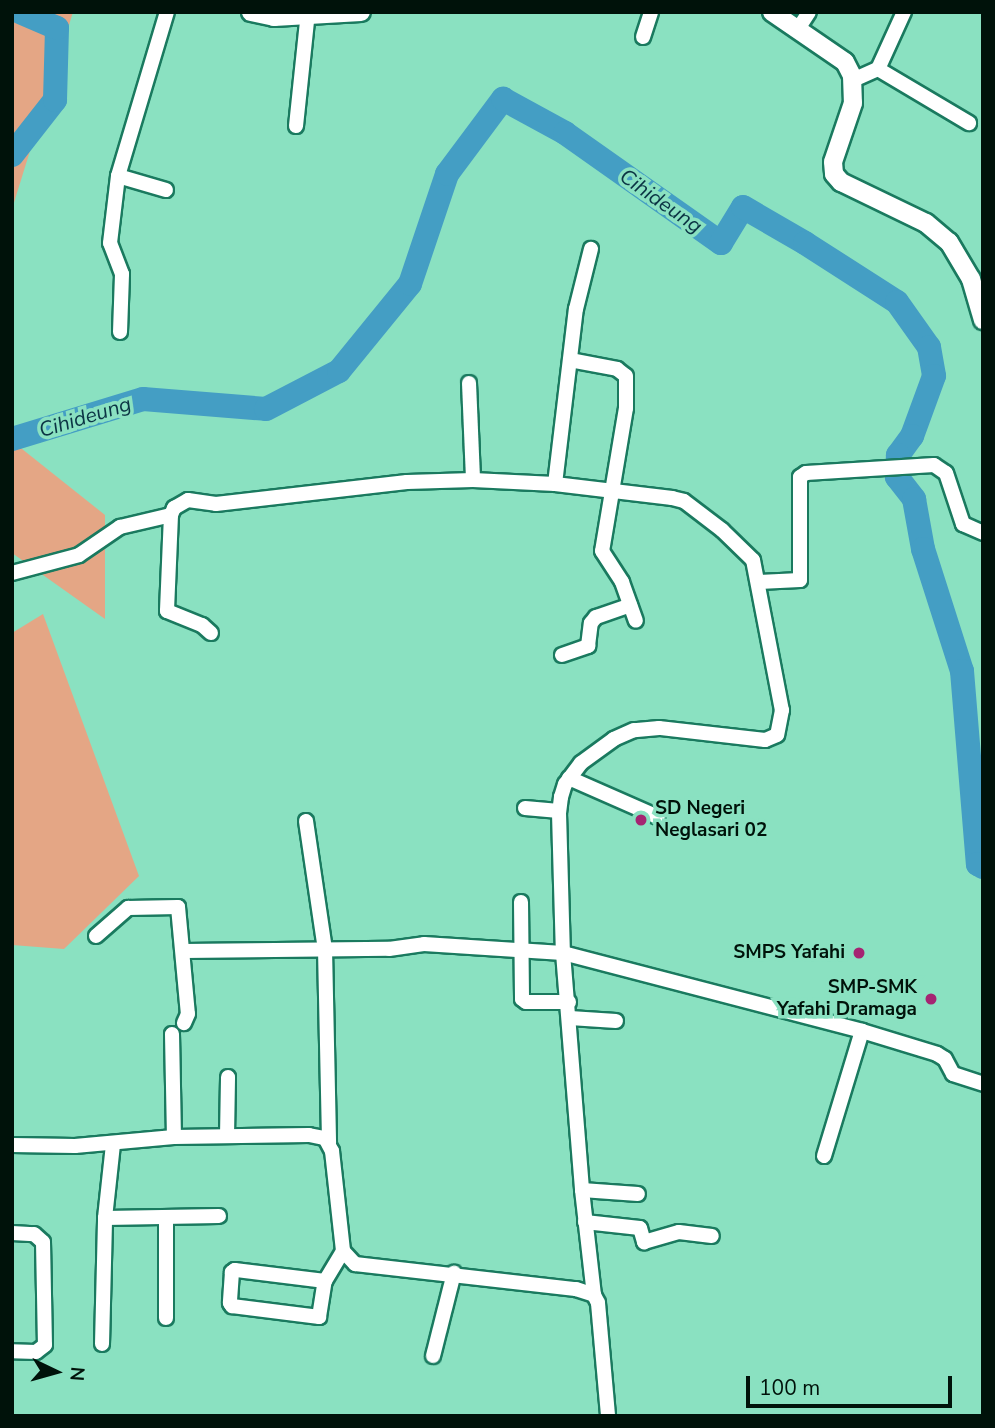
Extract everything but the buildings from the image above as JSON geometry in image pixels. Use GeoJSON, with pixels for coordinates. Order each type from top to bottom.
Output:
{"type":"FeatureCollection","features":[{"type":"Feature","properties":{"kind":"main road"},"geometry":{"type":"LineString","coordinates":[[251,12],[267,17],[361,12]]}},
{"type":"Feature","properties":{"kind":"main road"},"geometry":{"type":"LineString","coordinates":[[772,12],[845,62],[853,80],[853,103],[833,162],[834,174],[841,182],[926,223],[949,242],[971,279],[983,320]]}},
{"type":"Feature","properties":{"kind":"street"},"geometry":{"type":"LineString","coordinates":[[120,332],[122,274],[110,243],[118,176],[167,12]]}},
{"type":"Feature","properties":{"kind":"street"},"geometry":{"type":"LineString","coordinates":[[643,37],[651,12]]}},
{"type":"Feature","properties":{"kind":"street"},"geometry":{"type":"LineString","coordinates":[[799,29],[809,12]]}},
{"type":"Feature","properties":{"kind":"street"},"geometry":{"type":"LineString","coordinates":[[853,80],[878,69],[904,12]]}},
{"type":"Feature","properties":{"kind":"street"},"geometry":{"type":"LineString","coordinates":[[296,126],[308,15]]}},
{"type":"Feature","properties":{"kind":"street"},"geometry":{"type":"LineString","coordinates":[[878,69],[969,123]]}},
{"type":"Feature","properties":{"kind":"street"},"geometry":{"type":"LineString","coordinates":[[118,176],[166,190]]}},
{"type":"Feature","properties":{"kind":"street"},"geometry":{"type":"LineString","coordinates":[[555,484],[576,309],[591,249]]}},
{"type":"Feature","properties":{"kind":"street"},"geometry":{"type":"LineString","coordinates":[[570,360],[617,369],[626,376],[626,408],[602,551],[622,582],[636,621]]}},
{"type":"Feature","properties":{"kind":"street"},"geometry":{"type":"LineString","coordinates":[[469,383],[473,480]]}},
{"type":"Feature","properties":{"kind":"street"},"geometry":{"type":"LineString","coordinates":[[759,583],[800,580],[802,474],[870,467],[934,465],[946,473],[963,524],[983,533]]}},
{"type":"Feature","properties":{"kind":"street"},"geometry":{"type":"LineString","coordinates":[[211,633],[202,625],[167,611],[171,515],[174,508],[188,500],[216,504],[407,482],[473,480],[555,484],[659,495],[684,501],[752,559],[759,583],[782,710],[777,735],[765,740],[659,728],[634,730],[591,754],[569,778],[559,811],[563,953],[582,1190],[594,1295],[598,1303],[608,1416]]}},
{"type":"Feature","properties":{"kind":"street"},"geometry":{"type":"LineString","coordinates":[[12,573],[79,555],[120,527],[171,515]]}},
{"type":"Feature","properties":{"kind":"street"},"geometry":{"type":"LineString","coordinates":[[562,655],[587,646],[591,623],[596,617],[630,605]]}},
{"type":"Feature","properties":{"kind":"street"},"geometry":{"type":"LineString","coordinates":[[569,778],[658,817]]}},
{"type":"Feature","properties":{"kind":"street"},"geometry":{"type":"LineString","coordinates":[[525,808],[559,811]]}},
{"type":"Feature","properties":{"kind":"street"},"geometry":{"type":"LineString","coordinates":[[306,821],[325,949],[329,1143],[343,1251],[350,1261],[362,1266],[454,1273],[576,1289],[594,1295]]}},
{"type":"Feature","properties":{"kind":"street"},"geometry":{"type":"LineString","coordinates":[[521,902],[523,1001],[569,1002]]}},
{"type":"Feature","properties":{"kind":"street"},"geometry":{"type":"LineString","coordinates":[[96,936],[128,908],[175,905],[184,951],[188,1014],[184,1023]]}},
{"type":"Feature","properties":{"kind":"street"},"geometry":{"type":"LineString","coordinates":[[184,951],[394,949],[424,944],[563,953],[862,1031],[937,1054],[945,1059],[953,1074],[983,1084]]}},
{"type":"Feature","properties":{"kind":"street"},"geometry":{"type":"LineString","coordinates":[[570,1018],[616,1021]]}},
{"type":"Feature","properties":{"kind":"street"},"geometry":{"type":"LineString","coordinates":[[824,1156],[862,1031]]}},
{"type":"Feature","properties":{"kind":"street"},"geometry":{"type":"LineString","coordinates":[[172,1034],[174,1137]]}},
{"type":"Feature","properties":{"kind":"street"},"geometry":{"type":"LineString","coordinates":[[227,1136],[228,1077]]}},
{"type":"Feature","properties":{"kind":"street"},"geometry":{"type":"LineString","coordinates":[[12,1145],[113,1143],[174,1137],[309,1135],[325,1138],[329,1143]]}},
{"type":"Feature","properties":{"kind":"street"},"geometry":{"type":"LineString","coordinates":[[102,1345],[105,1218],[113,1143]]}},
{"type":"Feature","properties":{"kind":"street"},"geometry":{"type":"LineString","coordinates":[[582,1190],[638,1194]]}},
{"type":"Feature","properties":{"kind":"street"},"geometry":{"type":"LineString","coordinates":[[105,1218],[219,1216]]}},
{"type":"Feature","properties":{"kind":"street"},"geometry":{"type":"LineString","coordinates":[[166,1217],[166,1318]]}},
{"type":"Feature","properties":{"kind":"street"},"geometry":{"type":"LineString","coordinates":[[586,1222],[640,1228],[644,1242],[679,1232],[712,1236]]}},
{"type":"Feature","properties":{"kind":"street"},"geometry":{"type":"LineString","coordinates":[[12,1233],[38,1236],[43,1242],[45,1345],[36,1352],[12,1351]]}},
{"type":"Feature","properties":{"kind":"street"},"geometry":{"type":"LineString","coordinates":[[325,1282],[235,1270],[232,1272],[230,1303],[232,1306],[319,1317],[325,1282],[343,1251]]}},
{"type":"Feature","properties":{"kind":"street"},"geometry":{"type":"LineString","coordinates":[[433,1356],[454,1273]]}},
{"type":"Feature","properties":{"kind":"shaded area"},"geometry":{"type":"Polygon","coordinates":[[[12,12],[73,12],[12,209],[12,12]]]}},
{"type":"Feature","properties":{"kind":"shaded area"},"geometry":{"type":"Polygon","coordinates":[[[12,441],[105,515],[105,619],[12,553],[12,441]]]}},
{"type":"Feature","properties":{"kind":"shaded area"},"geometry":{"type":"Polygon","coordinates":[[[43,614],[139,876],[64,949],[12,945],[12,633],[43,614]]]}},
{"type":"Feature","properties":{"kind":"waterway","name":"Cihideung"},"geometry":{"type":"LineString","coordinates":[[12,155],[55,100],[57,28],[20,12]]}},
{"type":"Feature","properties":{"kind":"waterway","name":"Cihideung"},"geometry":{"type":"LineString","coordinates":[[12,439],[143,399],[266,409],[339,371],[410,284],[447,174],[503,99],[565,133],[721,243],[743,207],[805,243],[897,302],[929,347],[934,376],[912,436],[898,455],[897,477],[914,499],[923,549],[962,671],[978,864],[983,867]]}},
{"type":"Feature","properties":{"kind":"place","name":"SD Negeri Neglasari 02"},"geometry":{"type":"Point","coordinates":[641,820]}},
{"type":"Feature","properties":{"kind":"place","name":"SMPS Yafahi"},"geometry":{"type":"Point","coordinates":[859,953]}},
{"type":"Feature","properties":{"kind":"place","name":"SMP-SMK Yafahi Dramaga"},"geometry":{"type":"Point","coordinates":[931,999]}}]}
